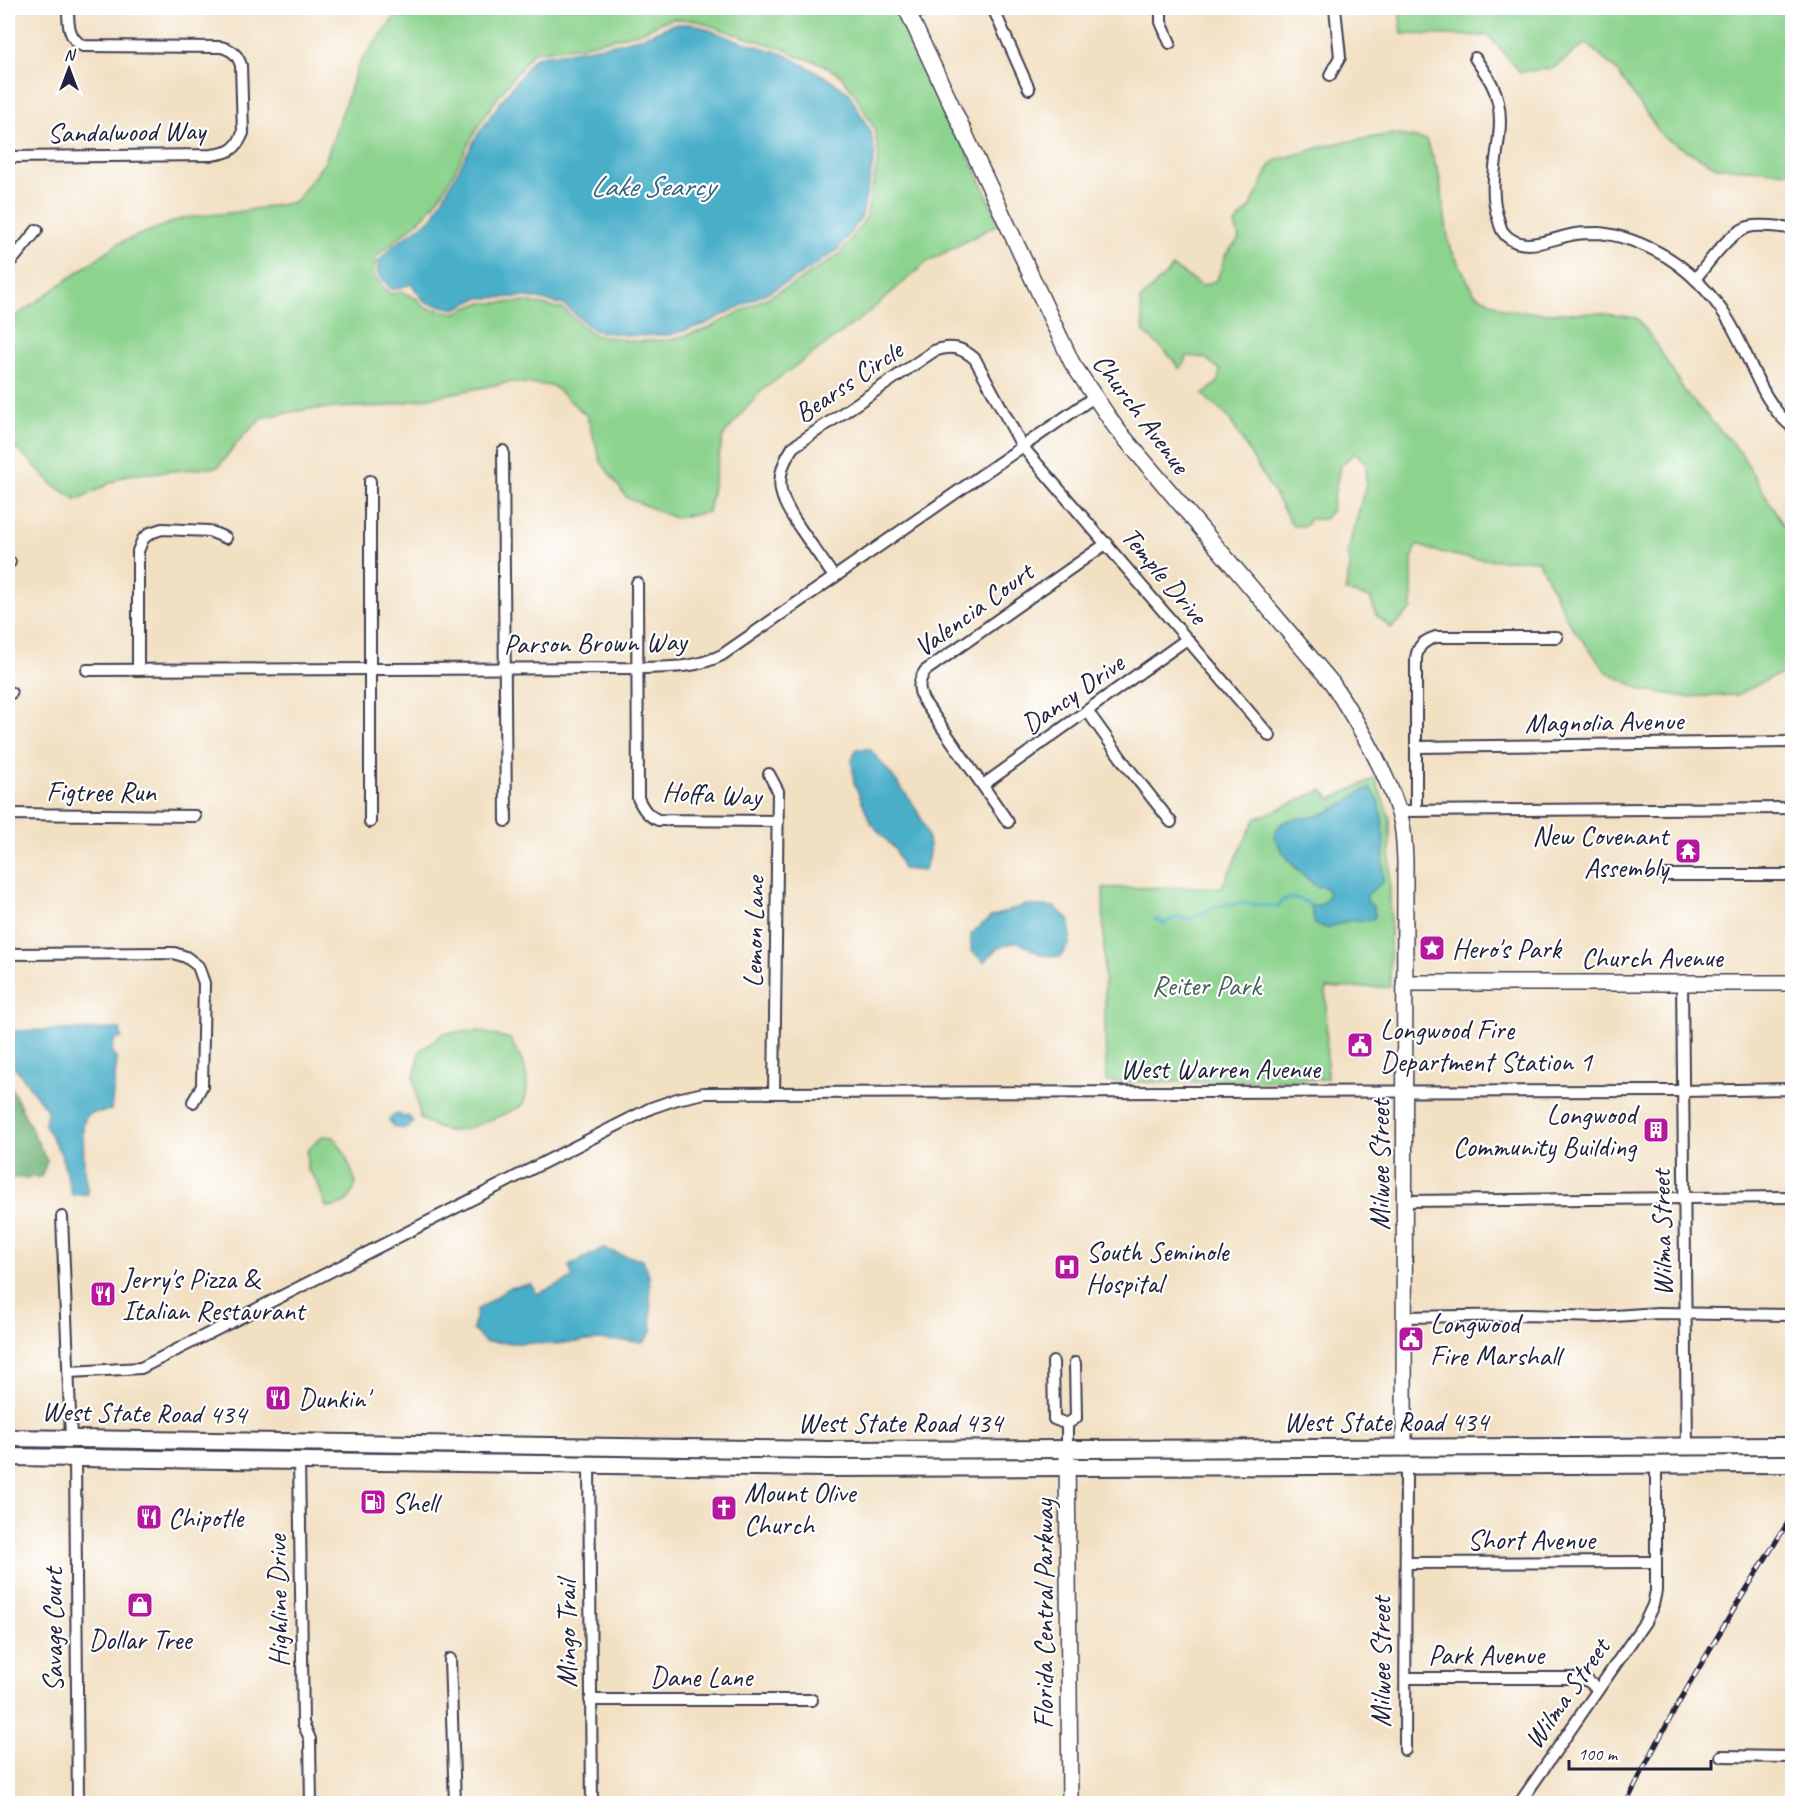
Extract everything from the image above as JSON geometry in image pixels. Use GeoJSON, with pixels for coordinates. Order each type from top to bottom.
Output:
{"type":"FeatureCollection","features":[{"type":"Feature","properties":{"kind":"main road","name":"West State Road 434"},"geometry":{"type":"LineString","coordinates":[[8,1438],[829,1450],[1792,1446]]}},
{"type":"Feature","properties":{"kind":"main road"},"geometry":{"type":"LineString","coordinates":[[45,1456],[61,1449],[71,1438]]}},
{"type":"Feature","properties":{"kind":"main road"},"geometry":{"type":"LineString","coordinates":[[75,1456],[83,1448],[99,1439]]}},
{"type":"Feature","properties":{"kind":"main road"},"geometry":{"type":"LineString","coordinates":[[556,1464],[576,1455],[587,1446]]}},
{"type":"Feature","properties":{"kind":"main road"},"geometry":{"type":"LineString","coordinates":[[589,1464],[596,1456],[615,1446]]}},
{"type":"Feature","properties":{"kind":"main road"},"geometry":{"type":"LineString","coordinates":[[1406,1465],[1437,1447]]}},
{"type":"Feature","properties":{"kind":"main road"},"geometry":{"type":"LineString","coordinates":[[1377,1466],[1394,1458],[1404,1448]]}},
{"type":"Feature","properties":{"kind":"main road","name":"West State Road 434"},"geometry":{"type":"LineString","coordinates":[[8,1457],[75,1456],[827,1468],[1792,1464]]}},
{"type":"Feature","properties":{"kind":"street","name":"Sandalwood Way"},"geometry":{"type":"LineString","coordinates":[[8,157],[211,155],[225,154],[234,150],[239,143],[243,133],[241,65],[238,57],[231,50],[221,47],[83,46],[75,42],[71,35],[68,8]]}},
{"type":"Feature","properties":{"kind":"street"},"geometry":{"type":"LineString","coordinates":[[908,11],[929,8]]}},
{"type":"Feature","properties":{"kind":"street"},"geometry":{"type":"LineString","coordinates":[[993,8],[1029,89]]}},
{"type":"Feature","properties":{"kind":"street"},"geometry":{"type":"LineString","coordinates":[[1161,8],[1161,22],[1170,43]]}},
{"type":"Feature","properties":{"kind":"street"},"geometry":{"type":"LineString","coordinates":[[1330,75],[1340,57],[1335,8]]}},
{"type":"Feature","properties":{"kind":"street","name":"Church Avenue"},"geometry":{"type":"LineString","coordinates":[[908,11],[1072,363],[1116,429],[1332,683],[1357,722],[1399,810]]}},
{"type":"Feature","properties":{"kind":"street"},"geometry":{"type":"LineString","coordinates":[[1475,58],[1494,85],[1498,103],[1500,116],[1493,172],[1494,203],[1503,232],[1513,241],[1530,244],[1577,233],[1600,233],[1622,237],[1668,258],[1695,279],[1727,318],[1772,406],[1792,427]]}},
{"type":"Feature","properties":{"kind":"street"},"geometry":{"type":"LineString","coordinates":[[1695,279],[1739,232],[1752,226],[1792,228]]}},
{"type":"Feature","properties":{"kind":"street"},"geometry":{"type":"LineString","coordinates":[[8,262],[37,230]]}},
{"type":"Feature","properties":{"kind":"street","name":"Bearss Circle"},"geometry":{"type":"LineString","coordinates":[[834,577],[787,508],[782,497],[781,470],[793,447],[934,351],[945,347],[957,348],[975,359],[1022,446]]}},
{"type":"Feature","properties":{"kind":"street","name":"Parson Brown Way"},"geometry":{"type":"LineString","coordinates":[[87,670],[638,668],[686,667],[709,661],[1094,397]]}},
{"type":"Feature","properties":{"kind":"street","name":"Temple Drive"},"geometry":{"type":"LineString","coordinates":[[1022,446],[1270,735]]}},
{"type":"Feature","properties":{"kind":"street"},"geometry":{"type":"LineString","coordinates":[[503,451],[506,821]]}},
{"type":"Feature","properties":{"kind":"street"},"geometry":{"type":"LineString","coordinates":[[370,481],[370,822]]}},
{"type":"Feature","properties":{"kind":"street"},"geometry":{"type":"LineString","coordinates":[[138,669],[138,551],[143,539],[150,533],[162,530],[209,531],[226,538]]}},
{"type":"Feature","properties":{"kind":"street","name":"Valencia Court"},"geometry":{"type":"LineString","coordinates":[[1008,822],[923,700],[919,691],[919,681],[925,671],[1107,543]]}},
{"type":"Feature","properties":{"kind":"street","name":"Hoffa Way"},"geometry":{"type":"LineString","coordinates":[[637,584],[638,798],[643,809],[658,820],[778,821]]}},
{"type":"Feature","properties":{"kind":"street"},"geometry":{"type":"LineString","coordinates":[[1416,811],[1416,658],[1418,649],[1423,643],[1437,637],[1557,637]]}},
{"type":"Feature","properties":{"kind":"street","name":"Dancy Drive"},"geometry":{"type":"LineString","coordinates":[[983,785],[1187,639]]}},
{"type":"Feature","properties":{"kind":"street"},"geometry":{"type":"LineString","coordinates":[[1088,712],[1171,822]]}},
{"type":"Feature","properties":{"kind":"street","name":"Magnolia Avenue"},"geometry":{"type":"LineString","coordinates":[[1416,747],[1792,742]]}},
{"type":"Feature","properties":{"kind":"street","name":"Lemon Lane"},"geometry":{"type":"LineString","coordinates":[[769,774],[778,791],[774,1093]]}},
{"type":"Feature","properties":{"kind":"street"},"geometry":{"type":"LineString","coordinates":[[1399,810],[1792,808]]}},
{"type":"Feature","properties":{"kind":"street","name":"Milwee Street"},"geometry":{"type":"LineString","coordinates":[[1399,810],[1405,860],[1404,1448]]}},
{"type":"Feature","properties":{"kind":"street","name":"Figtree Run"},"geometry":{"type":"LineString","coordinates":[[8,814],[195,816]]}},
{"type":"Feature","properties":{"kind":"street"},"geometry":{"type":"LineString","coordinates":[[1665,875],[1792,875]]}},
{"type":"Feature","properties":{"kind":"street"},"geometry":{"type":"LineString","coordinates":[[8,954],[174,953],[186,957],[198,966],[204,982],[202,1086],[192,1102]]}},
{"type":"Feature","properties":{"kind":"street","name":"Church Avenue"},"geometry":{"type":"LineString","coordinates":[[1404,983],[1792,983]]}},
{"type":"Feature","properties":{"kind":"street","name":"Wilma Street"},"geometry":{"type":"LineString","coordinates":[[1682,983],[1687,1446]]}},
{"type":"Feature","properties":{"kind":"street","name":"West Warren Avenue"},"geometry":{"type":"LineString","coordinates":[[70,1372],[141,1368],[651,1108],[676,1099],[704,1094],[1792,1089]]}},
{"type":"Feature","properties":{"kind":"street"},"geometry":{"type":"LineString","coordinates":[[1405,1201],[1792,1197]]}},
{"type":"Feature","properties":{"kind":"street"},"geometry":{"type":"LineString","coordinates":[[62,1217],[71,1438]]}},
{"type":"Feature","properties":{"kind":"street"},"geometry":{"type":"LineString","coordinates":[[1404,1317],[1526,1315],[1590,1318],[1649,1314],[1792,1315]]}},
{"type":"Feature","properties":{"kind":"street"},"geometry":{"type":"LineString","coordinates":[[1053,1362],[1054,1419],[1067,1424]]}},
{"type":"Feature","properties":{"kind":"street","name":"Florida Central Parkway"},"geometry":{"type":"LineString","coordinates":[[1070,1803],[1067,1424],[1076,1418],[1075,1363]]}},
{"type":"Feature","properties":{"kind":"street","name":"Savage Court"},"geometry":{"type":"LineString","coordinates":[[75,1456],[78,1803]]}},
{"type":"Feature","properties":{"kind":"street","name":"Highline Drive"},"geometry":{"type":"LineString","coordinates":[[299,1460],[303,1723],[310,1740],[311,1803]]}},
{"type":"Feature","properties":{"kind":"street","name":"Mingo Trail"},"geometry":{"type":"LineString","coordinates":[[589,1464],[592,1803]]}},
{"type":"Feature","properties":{"kind":"street","name":"Milwee Street"},"geometry":{"type":"LineString","coordinates":[[1405,1750],[1406,1465]]}},
{"type":"Feature","properties":{"kind":"street","name":"Wilma Street"},"geometry":{"type":"LineString","coordinates":[[1519,1803],[1645,1622],[1653,1605],[1656,1591],[1656,1465]]}},
{"type":"Feature","properties":{"kind":"street","name":"Short Avenue"},"geometry":{"type":"LineString","coordinates":[[1406,1563],[1656,1562]]}},
{"type":"Feature","properties":{"kind":"street"},"geometry":{"type":"LineString","coordinates":[[450,1659],[455,1803]]}},
{"type":"Feature","properties":{"kind":"street","name":"Park Avenue"},"geometry":{"type":"LineString","coordinates":[[1406,1678],[1576,1678],[1588,1681],[1598,1689]]}},
{"type":"Feature","properties":{"kind":"street","name":"Dane Lane"},"geometry":{"type":"LineString","coordinates":[[590,1700],[812,1700]]}},
{"type":"Feature","properties":{"kind":"street"},"geometry":{"type":"LineString","coordinates":[[1721,1756],[1792,1757]]}},
{"type":"Feature","properties":{"kind":"green space"},"geometry":{"type":"Polygon","coordinates":[[[411,8],[900,8],[1000,223],[927,262],[863,317],[761,391],[723,436],[708,512],[675,518],[627,498],[601,462],[587,416],[553,386],[511,382],[386,406],[308,409],[264,417],[242,437],[218,467],[126,475],[77,500],[53,485],[8,441],[8,322],[119,243],[183,218],[295,202],[325,162],[359,63],[395,17],[411,8]],[[673,19],[642,32],[581,46],[533,52],[487,113],[432,208],[375,258],[374,276],[389,293],[402,292],[416,298],[424,307],[455,313],[480,303],[529,302],[563,309],[594,335],[634,341],[670,340],[707,329],[797,282],[840,254],[866,218],[879,155],[874,128],[853,91],[840,75],[820,63],[796,56],[785,49],[695,20],[673,19]]]}},
{"type":"Feature","properties":{"kind":"green space"},"geometry":{"type":"Polygon","coordinates":[[[1399,8],[1792,8],[1792,172],[1716,167],[1663,137],[1616,70],[1586,43],[1554,68],[1520,72],[1489,36],[1402,34],[1399,8]]]}},
{"type":"Feature","properties":{"kind":"green space"},"geometry":{"type":"Polygon","coordinates":[[[1393,134],[1426,140],[1439,174],[1449,245],[1475,294],[1504,309],[1539,313],[1598,313],[1637,318],[1685,392],[1740,452],[1789,535],[1792,558],[1792,676],[1777,675],[1737,695],[1687,697],[1643,690],[1607,672],[1570,624],[1538,560],[1477,559],[1417,545],[1412,559],[1412,609],[1391,628],[1376,615],[1370,598],[1345,591],[1350,568],[1347,554],[1366,484],[1366,463],[1355,453],[1340,466],[1331,511],[1324,519],[1310,519],[1305,526],[1293,526],[1229,418],[1203,395],[1218,382],[1220,370],[1205,358],[1187,356],[1180,369],[1168,354],[1144,332],[1140,300],[1173,267],[1202,286],[1217,280],[1226,254],[1239,239],[1235,224],[1250,208],[1274,161],[1328,145],[1393,134]]]}},
{"type":"Feature","properties":{"kind":"green space","name":"Reiter Park"},"geometry":{"type":"Polygon","coordinates":[[[1375,778],[1390,819],[1390,987],[1326,988],[1327,1079],[1106,1082],[1103,888],[1222,887],[1255,819],[1323,790],[1331,799],[1375,778]]]}},
{"type":"Feature","properties":{"kind":"green space"},"geometry":{"type":"Polygon","coordinates":[[[478,1031],[510,1039],[526,1071],[527,1087],[523,1105],[469,1128],[450,1131],[437,1128],[420,1118],[414,1078],[420,1051],[444,1033],[478,1031]]]}},
{"type":"Feature","properties":{"kind":"green space"},"geometry":{"type":"Polygon","coordinates":[[[8,1081],[47,1161],[41,1177],[8,1178],[8,1081]]]}},
{"type":"Feature","properties":{"kind":"green space"},"geometry":{"type":"Polygon","coordinates":[[[324,1136],[334,1137],[345,1154],[356,1183],[352,1194],[346,1201],[332,1207],[326,1207],[317,1181],[307,1170],[307,1151],[324,1136]]]}},
{"type":"Feature","properties":{"kind":"water","name":"Lake Searcy"},"geometry":{"type":"Polygon","coordinates":[[[673,24],[694,24],[733,39],[784,54],[849,93],[870,131],[875,154],[862,216],[838,250],[795,278],[706,324],[669,335],[634,336],[595,331],[564,305],[529,297],[479,298],[455,309],[425,302],[411,284],[392,290],[378,274],[378,262],[394,245],[432,218],[477,136],[535,57],[623,42],[673,24]]]}},
{"type":"Feature","properties":{"kind":"water"},"geometry":{"type":"Polygon","coordinates":[[[856,749],[870,749],[904,791],[923,823],[928,840],[929,856],[923,871],[903,869],[895,849],[871,823],[854,783],[852,761],[856,749]]]}},
{"type":"Feature","properties":{"kind":"water"},"geometry":{"type":"Polygon","coordinates":[[[1370,788],[1380,808],[1384,832],[1383,882],[1367,895],[1367,901],[1374,907],[1375,917],[1368,921],[1351,920],[1327,928],[1315,925],[1311,905],[1321,905],[1325,902],[1328,896],[1327,889],[1322,886],[1317,887],[1298,870],[1282,851],[1274,836],[1281,824],[1286,821],[1324,814],[1370,788]]]}},
{"type":"Feature","properties":{"kind":"water"},"geometry":{"type":"Polygon","coordinates":[[[1025,905],[1055,907],[1070,921],[1070,943],[1060,957],[1042,955],[1017,941],[996,949],[985,962],[971,951],[971,934],[991,917],[1025,905]]]}},
{"type":"Feature","properties":{"kind":"water"},"geometry":{"type":"Polygon","coordinates":[[[120,1029],[122,1038],[114,1040],[112,1053],[117,1060],[111,1110],[86,1116],[83,1126],[84,1171],[88,1194],[72,1195],[61,1154],[45,1125],[47,1110],[12,1063],[13,1057],[8,1047],[8,1031],[120,1029]]]}},
{"type":"Feature","properties":{"kind":"water"},"geometry":{"type":"Polygon","coordinates":[[[398,1114],[404,1117],[409,1116],[413,1123],[405,1129],[394,1127],[389,1120],[398,1114]]]}},
{"type":"Feature","properties":{"kind":"water"},"geometry":{"type":"Polygon","coordinates":[[[603,1248],[621,1255],[643,1259],[649,1277],[652,1331],[644,1342],[599,1340],[555,1344],[485,1342],[473,1330],[477,1310],[509,1288],[531,1284],[537,1294],[573,1278],[569,1266],[603,1248]]]}},
{"type":"Feature","properties":{"kind":"waterway"},"geometry":{"type":"LineString","coordinates":[[1155,920],[1158,919],[1164,924],[1177,917],[1189,919],[1221,905],[1247,903],[1278,907],[1282,900],[1294,898],[1311,905]]}},
{"type":"Feature","properties":{"kind":"railway"},"geometry":{"type":"LineString","coordinates":[[1626,1804],[1684,1694],[1792,1516]]}},
{"type":"Feature","properties":{"kind":"place","name":"New Covenant Assembly"},"geometry":{"type":"Point","coordinates":[1688,851]}},
{"type":"Feature","properties":{"kind":"place","name":"Hero's Park"},"geometry":{"type":"Point","coordinates":[1432,948]}},
{"type":"Feature","properties":{"kind":"place","name":"Longwood Fire Department Station 1"},"geometry":{"type":"Point","coordinates":[1360,1045]}},
{"type":"Feature","properties":{"kind":"place","name":"Longwood Community Building"},"geometry":{"type":"Point","coordinates":[1656,1130]}},
{"type":"Feature","properties":{"kind":"place","name":"South Seminole Hospital"},"geometry":{"type":"Point","coordinates":[1067,1267]}},
{"type":"Feature","properties":{"kind":"place","name":"Jerry's Pizza & Italian Restaurant"},"geometry":{"type":"Point","coordinates":[103,1294]}},
{"type":"Feature","properties":{"kind":"place","name":"Longwood Fire Marshall"},"geometry":{"type":"Point","coordinates":[1411,1339]}},
{"type":"Feature","properties":{"kind":"place","name":"Dunkin'"},"geometry":{"type":"Point","coordinates":[278,1398]}},
{"type":"Feature","properties":{"kind":"place","name":"Shell"},"geometry":{"type":"Point","coordinates":[373,1502]}},
{"type":"Feature","properties":{"kind":"place","name":"Mount Olive Church"},"geometry":{"type":"Point","coordinates":[724,1508]}},
{"type":"Feature","properties":{"kind":"place","name":"Chipotle"},"geometry":{"type":"Point","coordinates":[149,1517]}},
{"type":"Feature","properties":{"kind":"place","name":"Dollar Tree"},"geometry":{"type":"Point","coordinates":[140,1605]}}]}
